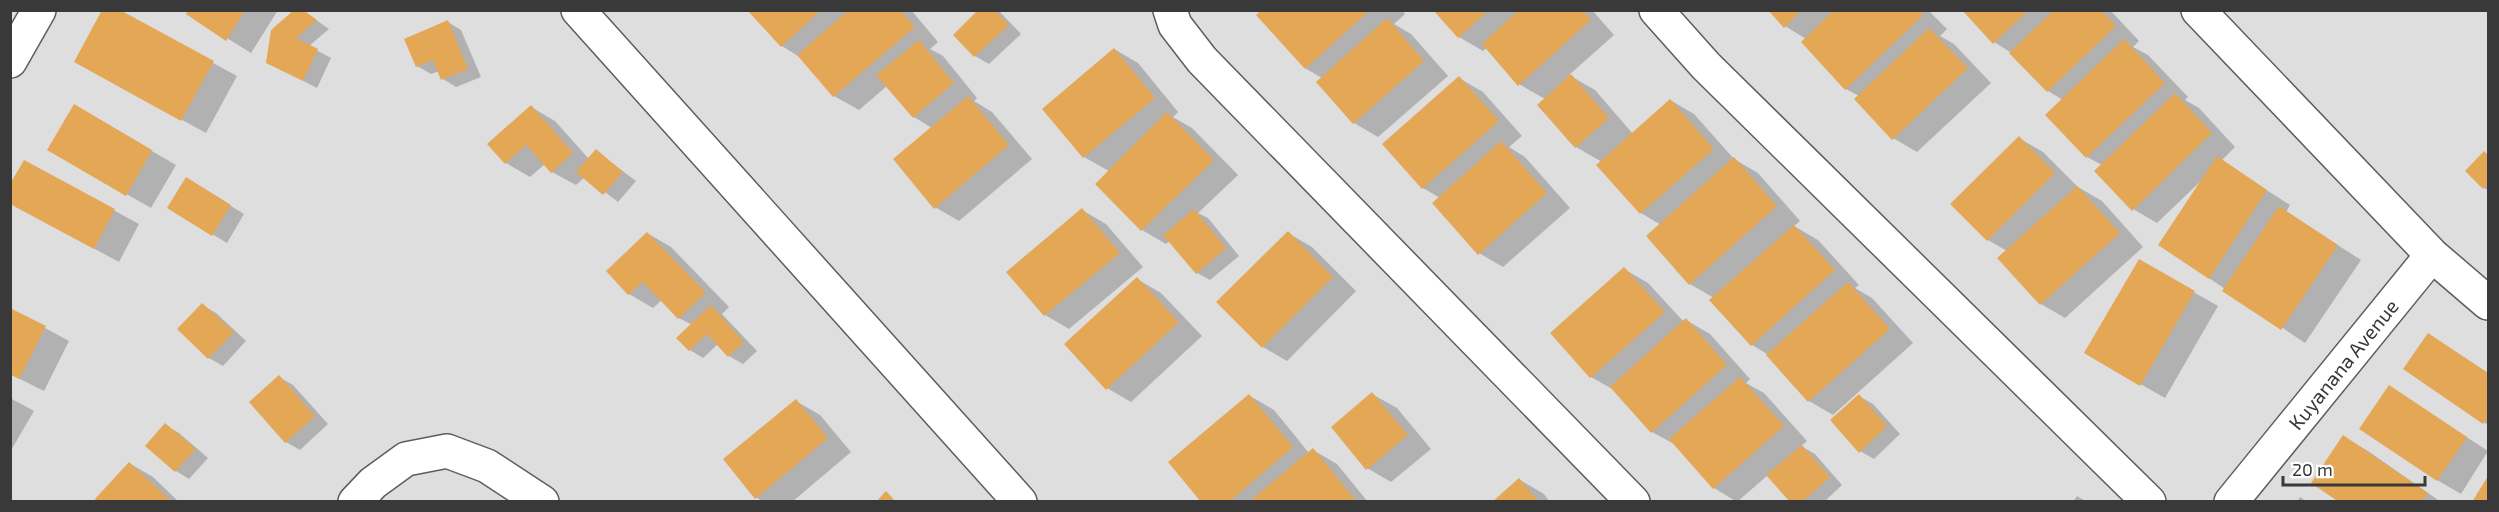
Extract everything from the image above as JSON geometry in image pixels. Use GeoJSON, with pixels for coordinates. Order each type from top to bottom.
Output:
{"type":"FeatureCollection","features":[{"type":"Feature","properties":{"kind":"street"},"geometry":{"type":"LineString","coordinates":[[10,60],[39,10]]}},
{"type":"Feature","properties":{"kind":"street"},"geometry":{"type":"LineString","coordinates":[[578,10],[1020,501]]}},
{"type":"Feature","properties":{"kind":"street"},"geometry":{"type":"LineString","coordinates":[[1170,10],[1174,25],[1202,60],[1633,501]]}},
{"type":"Feature","properties":{"kind":"street"},"geometry":{"type":"LineString","coordinates":[[1656,10],[1706,66],[2149,501]]}},
{"type":"Feature","properties":{"kind":"street"},"geometry":{"type":"LineString","coordinates":[[2198,10],[2432,255],[2488,303]]}},
{"type":"Feature","properties":{"kind":"street","name":"Kuyanana Avenue"},"geometry":{"type":"LineString","coordinates":[[2231,501],[2432,255]]}},
{"type":"Feature","properties":{"kind":"street"},"geometry":{"type":"LineString","coordinates":[[355,501],[406,459],[447,451],[487,466],[542,501]]}},
{"type":"Feature","properties":{"kind":"building"},"geometry":{"type":"Polygon","coordinates":[[[102,10],[120,10],[214,61],[181,121],[74,62],[102,10]]]}},
{"type":"Feature","properties":{"kind":"building"},"geometry":{"type":"Polygon","coordinates":[[[188,10],[245,10],[226,41],[186,14],[188,10]]]}},
{"type":"Feature","properties":{"kind":"building"},"geometry":{"type":"Polygon","coordinates":[[[294,10],[303,10],[317,20],[296,38],[318,49],[303,81],[266,63],[271,30],[294,10]]]}},
{"type":"Feature","properties":{"kind":"building"},"geometry":{"type":"Polygon","coordinates":[[[747,10],[821,10],[781,47],[747,10]]]}},
{"type":"Feature","properties":{"kind":"building"},"geometry":{"type":"Polygon","coordinates":[[[849,10],[900,10],[915,27],[833,97],[797,55],[849,10]]]}},
{"type":"Feature","properties":{"kind":"building"},"geometry":{"type":"Polygon","coordinates":[[[978,10],[995,10],[1009,25],[974,57],[953,35],[978,10]]]}},
{"type":"Feature","properties":{"kind":"building"},"geometry":{"type":"Polygon","coordinates":[[[1261,10],[1370,10],[1305,69],[1256,15],[1261,10]]]}},
{"type":"Feature","properties":{"kind":"building"},"geometry":{"type":"Polygon","coordinates":[[[1433,10],[1489,10],[1458,38],[1433,10]]]}},
{"type":"Feature","properties":{"kind":"building"},"geometry":{"type":"Polygon","coordinates":[[[1519,10],[1582,10],[1591,20],[1518,86],[1482,44],[1519,10]]]}},
{"type":"Feature","properties":{"kind":"building"},"geometry":{"type":"Polygon","coordinates":[[[1768,10],[1802,10],[1784,28],[1768,10]]]}},
{"type":"Feature","properties":{"kind":"building"},"geometry":{"type":"Polygon","coordinates":[[[1834,10],[1919,10],[1923,15],[1845,90],[1801,42],[1834,10]]]}},
{"type":"Feature","properties":{"kind":"building"},"geometry":{"type":"Polygon","coordinates":[[[1962,10],[2029,10],[1993,44],[1962,10]]]}},
{"type":"Feature","properties":{"kind":"building"},"geometry":{"type":"Polygon","coordinates":[[[2054,10],[2101,10],[2116,26],[2047,92],[2009,53],[2054,10]]]}},
{"type":"Feature","properties":{"kind":"building"},"geometry":{"type":"Polygon","coordinates":[[[1387,18],[1424,61],[1353,124],[1316,82],[1387,18]]]}},
{"type":"Feature","properties":{"kind":"building"},"geometry":{"type":"Polygon","coordinates":[[[448,20],[468,69],[441,80],[433,60],[416,67],[404,39],[448,20]]]}},
{"type":"Feature","properties":{"kind":"building"},"geometry":{"type":"Polygon","coordinates":[[[1929,28],[1968,68],[1892,140],[1854,99],[1929,28]]]}},
{"type":"Feature","properties":{"kind":"building"},"geometry":{"type":"Polygon","coordinates":[[[2124,39],[2165,83],[2086,158],[2045,115],[2124,39]]]}},
{"type":"Feature","properties":{"kind":"building"},"geometry":{"type":"Polygon","coordinates":[[[919,40],[954,83],[913,118],[876,75],[919,40]]]}},
{"type":"Feature","properties":{"kind":"building"},"geometry":{"type":"Polygon","coordinates":[[[1114,48],[1155,98],[1083,158],[1042,109],[1114,48]]]}},
{"type":"Feature","properties":{"kind":"building"},"geometry":{"type":"Polygon","coordinates":[[[1571,74],[1609,118],[1575,148],[1537,105],[1571,74]]]}},
{"type":"Feature","properties":{"kind":"building"},"geometry":{"type":"Polygon","coordinates":[[[1459,76],[1499,121],[1422,189],[1382,144],[1459,76]]]}},
{"type":"Feature","properties":{"kind":"building"},"geometry":{"type":"Polygon","coordinates":[[[2175,93],[2212,133],[2132,211],[2094,171],[2175,93]]]}},
{"type":"Feature","properties":{"kind":"building"},"geometry":{"type":"Polygon","coordinates":[[[968,96],[1009,145],[934,209],[893,159],[968,96]]]}},
{"type":"Feature","properties":{"kind":"building"},"geometry":{"type":"Polygon","coordinates":[[[1670,99],[1714,149],[1640,214],[1596,165],[1670,99]]]}},
{"type":"Feature","properties":{"kind":"building"},"geometry":{"type":"Polygon","coordinates":[[[74,104],[152,150],[126,196],[47,150],[74,104]]]}},
{"type":"Feature","properties":{"kind":"building"},"geometry":{"type":"Polygon","coordinates":[[[531,105],[573,153],[551,173],[526,145],[505,164],[487,144],[531,105]]]}},
{"type":"Feature","properties":{"kind":"building"},"geometry":{"type":"Polygon","coordinates":[[[1167,112],[1214,160],[1141,231],[1095,184],[1167,112]]]}},
{"type":"Feature","properties":{"kind":"building"},"geometry":{"type":"Polygon","coordinates":[[[2019,136],[2055,173],[1987,241],[1950,204],[2019,136]]]}},
{"type":"Feature","properties":{"kind":"building"},"geometry":{"type":"Polygon","coordinates":[[[1501,141],[1547,193],[1478,255],[1432,203],[1501,141]]]}},
{"type":"Feature","properties":{"kind":"building"},"geometry":{"type":"Polygon","coordinates":[[[596,149],[623,172],[603,195],[576,172],[596,149]]]}},
{"type":"Feature","properties":{"kind":"building"},"geometry":{"type":"Polygon","coordinates":[[[2484,151],[2488,155],[2488,183],[2483,189],[2465,171],[2484,151]]]}},
{"type":"Feature","properties":{"kind":"building"},"geometry":{"type":"Polygon","coordinates":[[[2217,156],[2267,190],[2209,279],[2158,245],[2217,156]]]}},
{"type":"Feature","properties":{"kind":"building"},"geometry":{"type":"Polygon","coordinates":[[[1734,157],[1777,206],[1689,285],[1646,236],[1734,157]]]}},
{"type":"Feature","properties":{"kind":"building"},"geometry":{"type":"Polygon","coordinates":[[[24,160],[115,209],[94,249],[10,204],[10,184],[24,160]]]}},
{"type":"Feature","properties":{"kind":"building"},"geometry":{"type":"Polygon","coordinates":[[[186,177],[231,205],[212,236],[167,208],[186,177]]]}},
{"type":"Feature","properties":{"kind":"building"},"geometry":{"type":"Polygon","coordinates":[[[2077,186],[2120,233],[2040,305],[1997,258],[2077,186]]]}},
{"type":"Feature","properties":{"kind":"building"},"geometry":{"type":"Polygon","coordinates":[[[2279,206],[2338,245],[2281,330],[2222,291],[2279,206]]]}},
{"type":"Feature","properties":{"kind":"building"},"geometry":{"type":"Polygon","coordinates":[[[1082,208],[1120,253],[1044,316],[1006,272],[1082,208]]]}},
{"type":"Feature","properties":{"kind":"building"},"geometry":{"type":"Polygon","coordinates":[[[1194,209],[1226,248],[1196,274],[1163,235],[1194,209]]]}},
{"type":"Feature","properties":{"kind":"building"},"geometry":{"type":"Polygon","coordinates":[[[1794,225],[1835,270],[1751,346],[1709,300],[1794,225]]]}},
{"type":"Feature","properties":{"kind":"building"},"geometry":{"type":"Polygon","coordinates":[[[1288,231],[1333,277],[1262,348],[1216,302],[1288,231]]]}},
{"type":"Feature","properties":{"kind":"building"},"geometry":{"type":"Polygon","coordinates":[[[647,232],[706,293],[678,319],[643,282],[628,295],[606,271],[647,232]]]}},
{"type":"Feature","properties":{"kind":"building"},"geometry":{"type":"Polygon","coordinates":[[[2139,259],[2195,291],[2140,386],[2084,353],[2139,259]]]}},
{"type":"Feature","properties":{"kind":"building"},"geometry":{"type":"Polygon","coordinates":[[[1624,267],[1665,312],[1590,378],[1550,333],[1624,267]]]}},
{"type":"Feature","properties":{"kind":"building"},"geometry":{"type":"Polygon","coordinates":[[[1137,277],[1179,322],[1106,390],[1064,344],[1137,277]]]}},
{"type":"Feature","properties":{"kind":"building"},"geometry":{"type":"Polygon","coordinates":[[[1848,282],[1890,329],[1808,402],[1766,355],[1848,282]]]}},
{"type":"Feature","properties":{"kind":"building"},"geometry":{"type":"Polygon","coordinates":[[[202,303],[234,332],[208,359],[177,329],[202,303]]]}},
{"type":"Feature","properties":{"kind":"building"},"geometry":{"type":"Polygon","coordinates":[[[711,305],[744,342],[728,357],[707,334],[689,351],[676,338],[711,305]]]}},
{"type":"Feature","properties":{"kind":"building"},"geometry":{"type":"Polygon","coordinates":[[[10,308],[46,326],[19,379],[10,374],[10,308]]]}},
{"type":"Feature","properties":{"kind":"building"},"geometry":{"type":"Polygon","coordinates":[[[1686,318],[1727,365],[1651,433],[1610,387],[1686,318]]]}},
{"type":"Feature","properties":{"kind":"building"},"geometry":{"type":"Polygon","coordinates":[[[2428,333],[2488,373],[2488,417],[2483,424],[2403,369],[2428,333]]]}},
{"type":"Feature","properties":{"kind":"building"},"geometry":{"type":"Polygon","coordinates":[[[279,375],[315,416],[285,443],[249,402],[279,375]]]}},
{"type":"Feature","properties":{"kind":"building"},"geometry":{"type":"Polygon","coordinates":[[[1740,377],[1784,426],[1713,489],[1669,439],[1740,377]]]}},
{"type":"Feature","properties":{"kind":"building"},"geometry":{"type":"Polygon","coordinates":[[[2389,385],[2467,437],[2437,481],[2359,429],[2389,385]]]}},
{"type":"Feature","properties":{"kind":"building"},"geometry":{"type":"Polygon","coordinates":[[[1372,392],[1408,435],[1366,470],[1331,427],[1372,392]]]}},
{"type":"Feature","properties":{"kind":"building"},"geometry":{"type":"Polygon","coordinates":[[[1249,394],[1293,447],[1229,502],[1201,502],[1168,462],[1249,394]]]}},
{"type":"Feature","properties":{"kind":"building"},"geometry":{"type":"Polygon","coordinates":[[[1859,394],[1887,426],[1859,453],[1830,420],[1859,394]]]}},
{"type":"Feature","properties":{"kind":"building"},"geometry":{"type":"Polygon","coordinates":[[[796,399],[828,438],[755,499],[723,459],[796,399]]]}},
{"type":"Feature","properties":{"kind":"building"},"geometry":{"type":"Polygon","coordinates":[[[165,423],[196,449],[175,472],[145,446],[165,423]]]}},
{"type":"Feature","properties":{"kind":"building"},"geometry":{"type":"Polygon","coordinates":[[[2343,435],[2428,493],[2422,502],[2339,502],[2311,483],[2343,435]]]}},
{"type":"Feature","properties":{"kind":"building"},"geometry":{"type":"Polygon","coordinates":[[[1802,445],[1830,477],[1802,502],[1790,502],[1766,475],[1802,445]]]}},
{"type":"Feature","properties":{"kind":"building"},"geometry":{"type":"Polygon","coordinates":[[[1313,448],[1357,502],[1249,502],[1313,448]]]}},
{"type":"Feature","properties":{"kind":"building"},"geometry":{"type":"Polygon","coordinates":[[[129,462],[172,502],[98,502],[95,499],[129,462]]]}},
{"type":"Feature","properties":{"kind":"building"},"geometry":{"type":"Polygon","coordinates":[[[2488,476],[2488,502],[2472,502],[2488,476]]]}},
{"type":"Feature","properties":{"kind":"building"},"geometry":{"type":"Polygon","coordinates":[[[1519,478],[1539,502],[1492,502],[1519,478]]]}},
{"type":"Feature","properties":{"kind":"building"},"geometry":{"type":"Polygon","coordinates":[[[886,491],[896,502],[876,502],[886,491]]]}}]}
